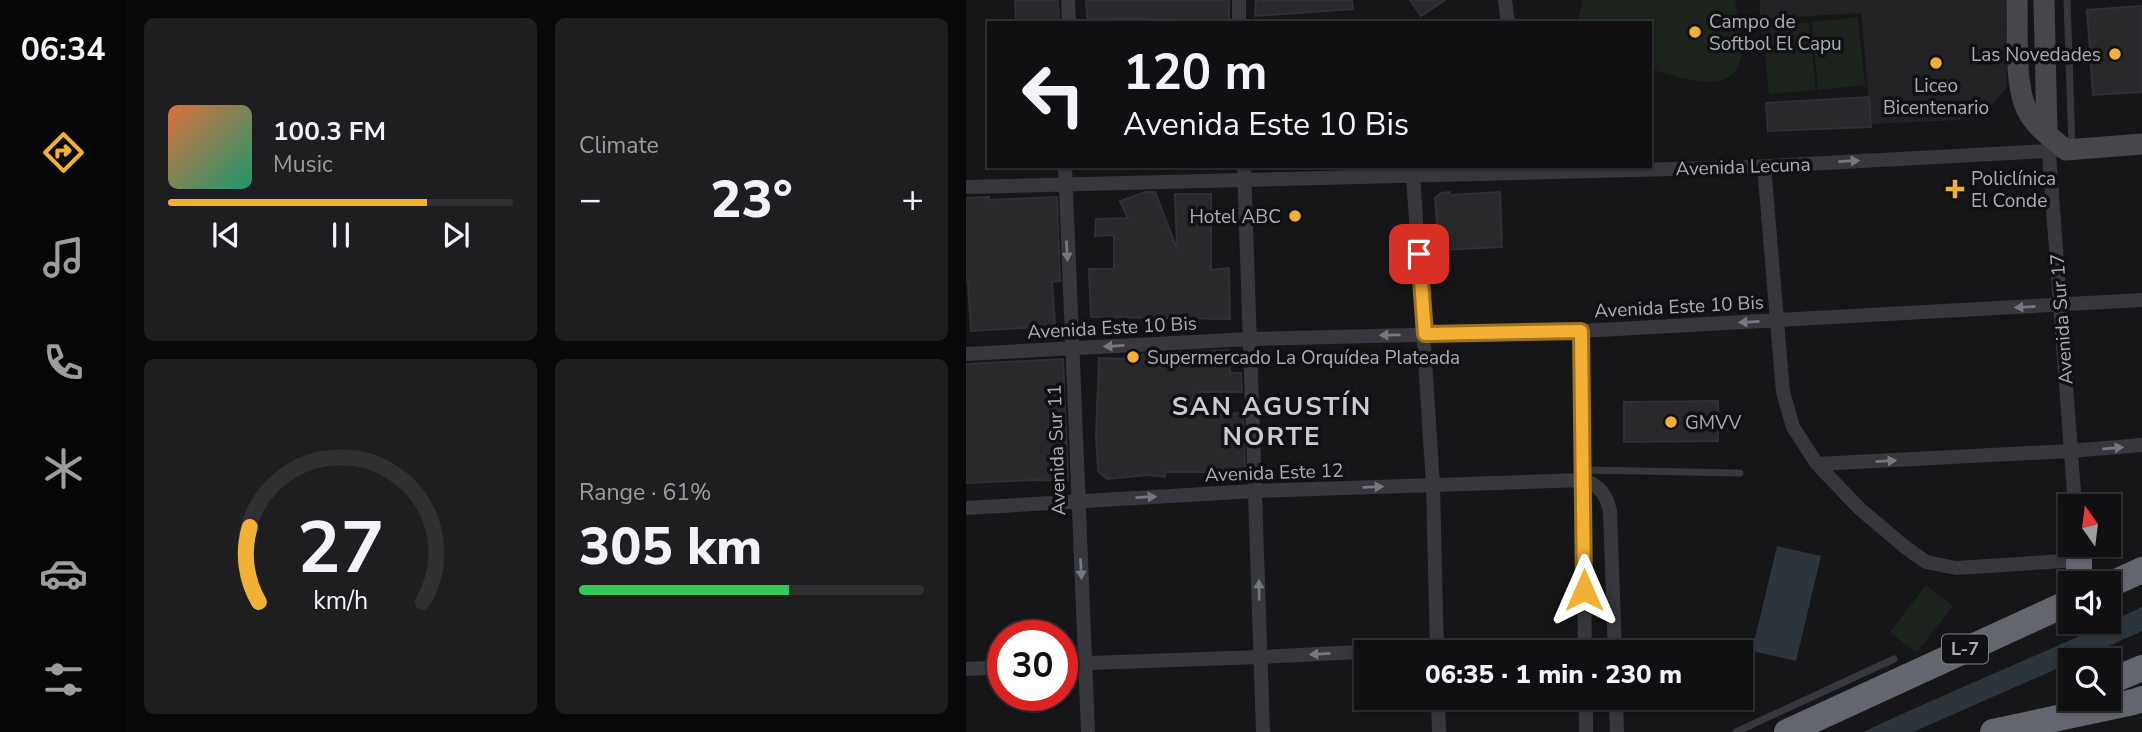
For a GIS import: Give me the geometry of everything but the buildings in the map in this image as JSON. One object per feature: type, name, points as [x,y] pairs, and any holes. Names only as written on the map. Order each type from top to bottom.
[{"type":"highway","points":[[2121,580],[2142,570]]},
{"type":"highway","points":[[1860,697],[2058,597]]},
{"type":"highway","name":"L-7","points":[[1787,732],[2058,607]]},
{"type":"highway","points":[[2121,677],[2142,668]]},
{"type":"highway","points":[[1993,732],[2142,698]]},
{"type":"highway","points":[[1986,732],[2058,703]]},
{"type":"main road","points":[[2017,0],[2020,91],[2035,122],[2059,146]]},
{"type":"main road","name":"Avenida Sur 17","points":[[2044,0],[2046,107],[2059,146]]},
{"type":"main road","points":[[2020,91],[2046,107]]},
{"type":"main road","name":"Avenida Lecuna","points":[[2059,146],[2142,144]]},
{"type":"street","points":[[1068,0],[1069,21]]},
{"type":"street","points":[[1239,0],[1239,21]]},
{"type":"street","points":[[1505,0],[1508,21]]},
{"type":"street","name":"Avenida Lecuna","points":[[1652,168],[1764,166],[2059,146]]},
{"type":"street","name":"Avenida Sur 17","points":[[2059,146],[2060,305],[2074,494]]},
{"type":"street","points":[[1764,166],[1783,392],[1793,427],[1817,464],[1860,509],[1926,562],[1956,568],[2077,563]]},
{"type":"street","name":"Avenida Sur 11","points":[[1065,168],[1088,732]]},
{"type":"street","name":"Avenida Lecuna","points":[[966,187],[1244,172],[1413,174],[1643,168]]},
{"type":"street","points":[[1244,172],[1263,732]]},
{"type":"street","points":[[1413,174],[1433,485],[1436,640]]},
{"type":"street","name":"Avenida Este 10 Bis","points":[[966,354],[1250,339],[1581,331],[2142,300]]},
{"type":"street","points":[[1581,331],[1585,640]]},
{"type":"street","points":[[1817,464],[2142,445]]},
{"type":"street","points":[[1584,475],[1597,485],[1607,498],[1611,527],[1615,640]]},
{"type":"street","name":"Avenida Este 12","points":[[966,508],[1584,475]]},
{"type":"street","points":[[1078,663],[1354,653]]},
{"type":"street","points":[[966,669],[987,668]]},
{"type":"street","points":[[1438,710],[1439,732]]},
{"type":"street","points":[[1586,710],[1586,732]]},
{"type":"street","points":[[1616,710],[1617,732]]},
{"type":"lane","points":[[2059,146],[2067,0]]},
{"type":"lane","points":[[1584,475],[1740,473]]},
{"type":"lane","points":[[1735,732],[1894,659]]},
{"type":"shaded area","name":"Campo de Softbol El Capu","points":[[1583,0],[1735,0],[1742,50],[1738,66],[1730,76],[1719,81],[1691,80],[1652,70],[1652,21],[1578,21]]},
{"type":"shaded area","name":"Liceo Bicentenario","points":[[1760,0],[2006,0],[2007,87],[1986,111],[1959,120],[1871,124],[1861,13],[1760,19]]},
{"type":"shaded area","points":[[1858,17],[1865,85],[1818,90],[1812,22]]},
{"type":"shaded area","points":[[1809,22],[1816,90],[1769,94],[1762,27]]},
{"type":"shaded area","points":[[1777,546],[1821,556],[1796,661],[1753,651]]},
{"type":"shaded area","points":[[1926,585],[1953,606],[1916,653],[1890,632]]},
{"type":"shaded area","points":[[2142,607],[2142,631],[2104,648],[2058,648],[2058,668],[1913,732],[1863,732],[2084,634],[2121,634],[2121,617]]},
{"type":"place","name":"Campo de Softbol El Capu","points":[[1695,32]]},
{"type":"place","name":"Las Novedades","points":[[2115,54]]},
{"type":"place","name":"Liceo Bicentenario","points":[[1936,63]]},
{"type":"place","name":"Policlínica El Conde","points":[[1955,189]]},
{"type":"place","name":"Hotel ABC","points":[[1295,216]]},
{"type":"place","name":"Supermercado La Orquídea Plateada","points":[[1133,357]]},
{"type":"place","name":"GMVV","points":[[1671,422]]},
{"type":"district","name":"SAN AGUSTÍN NORTE","points":[[1272,421]]},
{"type":"route","points":[[1419,254],[1425,334],[1581,331],[1584,590]]}]
